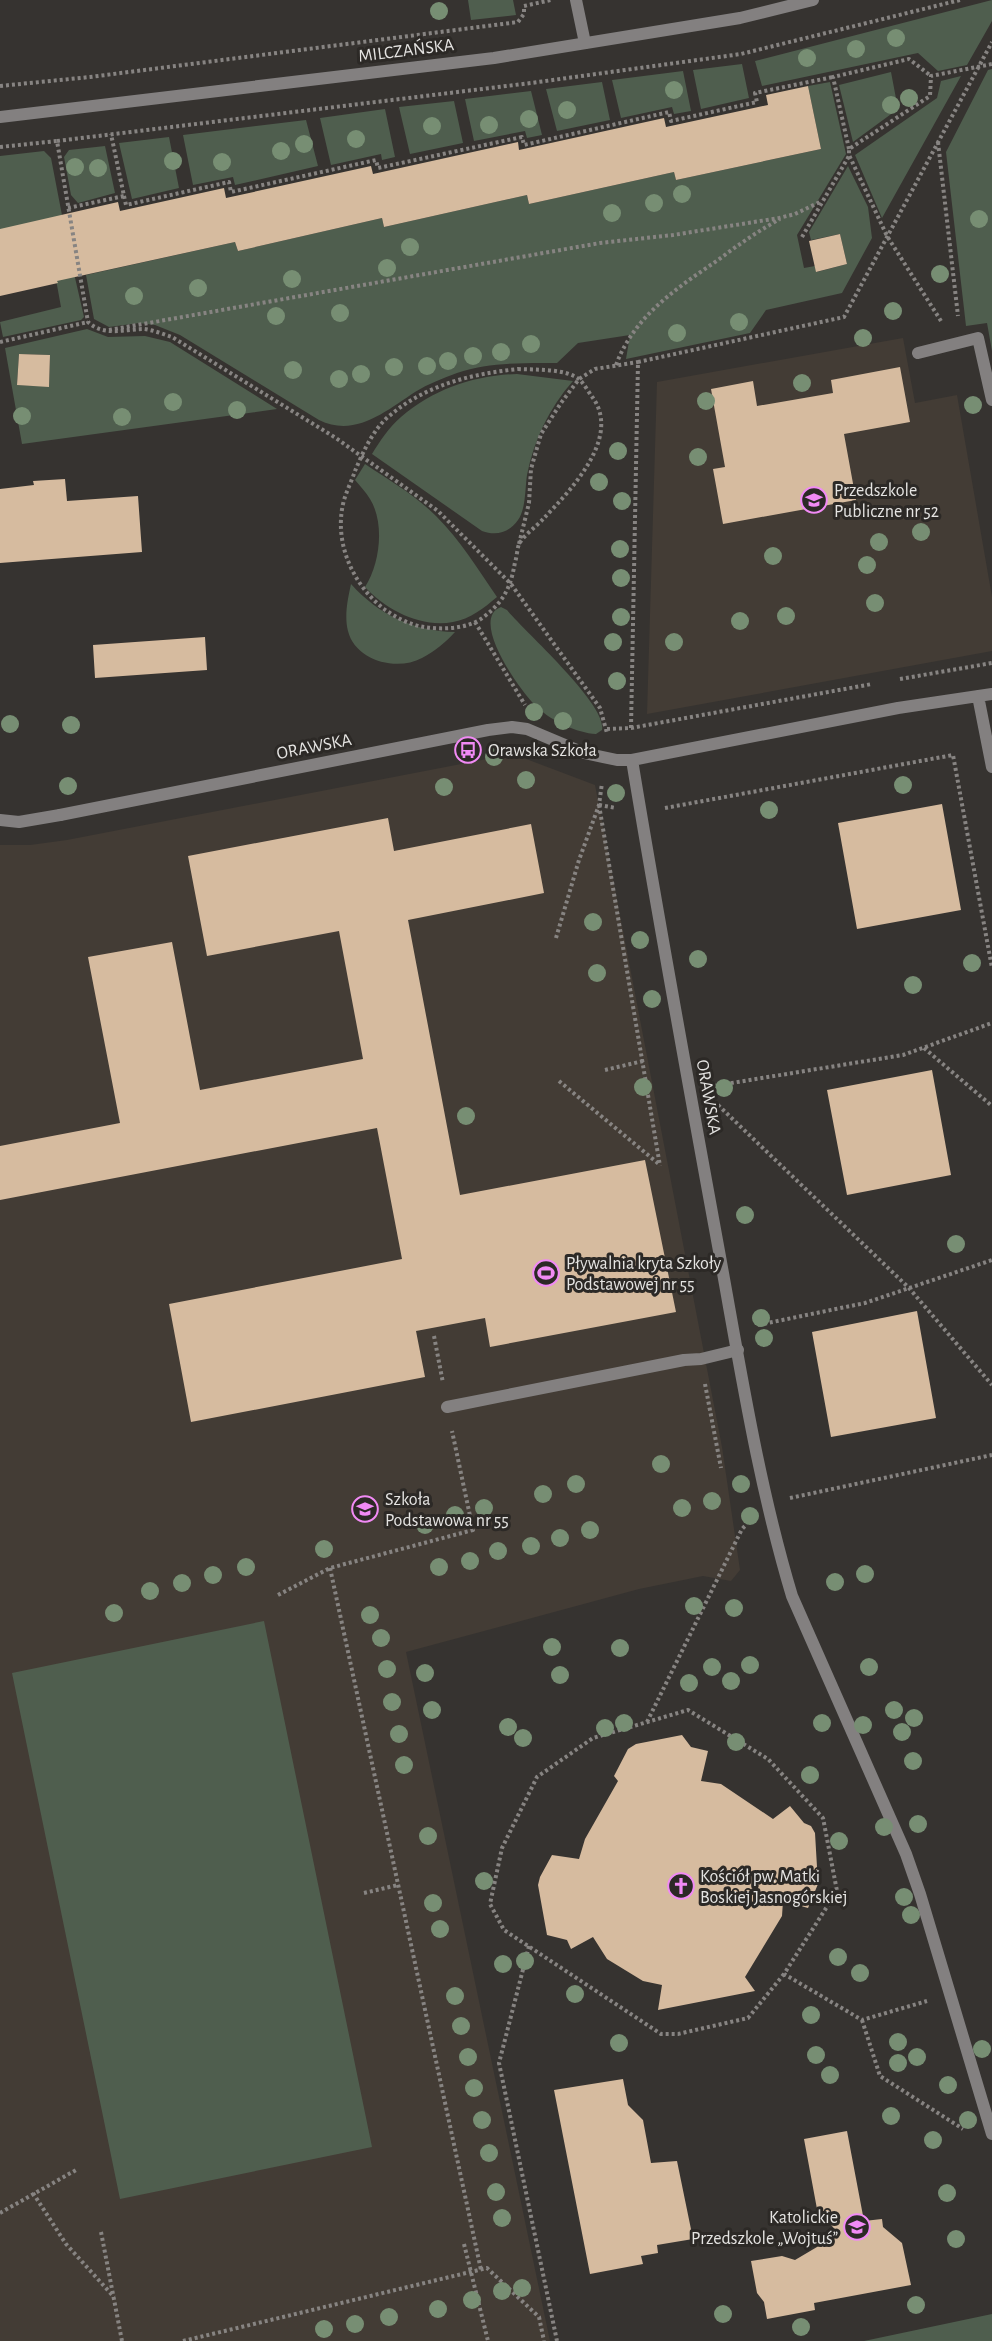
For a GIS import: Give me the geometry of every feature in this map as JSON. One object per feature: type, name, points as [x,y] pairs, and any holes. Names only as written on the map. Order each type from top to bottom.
[{"type":"street","points":[[576,0],[585,43]]},
{"type":"street","name":"MILCZAŃSKA","points":[[0,117],[494,58],[740,18],[813,0]]},
{"type":"street","points":[[918,353],[978,338],[992,400]]},
{"type":"street","name":"ORAWSKA","points":[[0,820],[18,822],[60,815],[500,729],[527,729],[584,753],[604,758],[632,760],[898,708],[992,694]]},
{"type":"street","points":[[978,696],[992,767]]},
{"type":"street","name":"ORAWSKA","points":[[632,760],[689,1090],[767,1504],[792,1596],[906,1854],[992,2134]]},
{"type":"street","points":[[447,1407],[738,1350]]},
{"type":"path","points":[[0,86],[90,77],[518,22],[524,14],[522,0]]},
{"type":"path","points":[[524,6],[551,0]]},
{"type":"path","points":[[519,544],[583,473],[601,437],[603,421],[597,405],[579,379],[556,370],[518,369],[489,372],[455,380],[420,395],[387,417],[361,456],[344,502],[341,524],[344,551],[353,574],[370,598],[389,613],[416,626],[437,629],[467,626],[483,617],[498,604],[511,584],[519,544],[529,503],[531,469],[542,434],[579,379],[595,369],[638,362],[844,317],[992,42]]},
{"type":"path","points":[[111,134],[126,204],[228,182],[231,192],[376,160],[378,168],[522,137],[524,145],[669,112],[671,121],[757,102],[755,93],[909,59],[931,76],[992,64]]},
{"type":"path","points":[[849,149],[930,96],[931,76]]},
{"type":"path","points":[[833,77],[849,155],[887,236],[958,343]]},
{"type":"path","points":[[0,147],[57,141],[88,322],[92,326],[106,330],[146,329],[172,337],[361,456],[438,511],[511,584],[600,708],[607,729],[599,805],[579,860],[556,938]]},
{"type":"path","points":[[938,141],[958,343]]},
{"type":"path","points":[[802,237],[849,155]]},
{"type":"path","points":[[68,208],[124,196]]},
{"type":"path","points":[[106,330],[600,243],[673,235],[785,216],[795,214],[822,201]]},
{"type":"path","points":[[616,365],[623,346],[634,329],[670,294],[764,227],[785,216]]},
{"type":"path","points":[[0,342],[88,322]]},
{"type":"path","points":[[631,728],[638,362]]},
{"type":"path","points":[[475,622],[524,700],[526,708],[516,709]]},
{"type":"path","points":[[899,680],[992,663]]},
{"type":"path","points":[[607,729],[631,728],[875,684]]},
{"type":"path","points":[[599,805],[641,812],[953,756],[992,968]]},
{"type":"path","points":[[559,1081],[660,1166],[599,805]]},
{"type":"path","points":[[689,1090],[903,1054],[992,1023]]},
{"type":"path","points":[[923,1047],[992,1106]]},
{"type":"path","points":[[605,1070],[643,1061]]},
{"type":"path","points":[[715,1102],[909,1288],[992,1385]]},
{"type":"path","points":[[734,1331],[865,1303],[992,1260]]},
{"type":"path","points":[[700,1359],[721,1468]]},
{"type":"path","points":[[647,1722],[742,1529],[767,1504],[992,1455]]},
{"type":"path","points":[[278,1595],[330,1568],[473,1530]]},
{"type":"path","points":[[330,1568],[481,2270]]},
{"type":"path","points":[[688,1710],[768,1759],[823,1818],[837,1891],[784,1974],[748,2018],[678,2034],[662,2034],[504,1929],[490,1904],[502,1848],[537,1777],[593,1738],[647,1722],[688,1710]]},
{"type":"path","points":[[364,1893],[398,1885]]},
{"type":"path","points":[[529,1946],[499,2063],[557,2341]]},
{"type":"path","points":[[784,1974],[862,2020],[880,2076],[964,2130]]},
{"type":"path","points":[[862,2020],[951,1995]]},
{"type":"path","points":[[0,2213],[76,2170]]},
{"type":"path","points":[[33,2193],[66,2244],[114,2297]]},
{"type":"path","points":[[101,2232],[122,2341]]},
{"type":"path","points":[[464,2244],[473,2272],[488,2341]]},
{"type":"path","points":[[183,2341],[487,2268],[539,2317],[544,2341]]},
{"type":"shaded area","name":"Przedszkole Publiczne nr 52","points":[[903,338],[915,403],[957,395],[992,597],[992,651],[647,714],[657,382]]},
{"type":"shaded area","name":"Szkoła Podstawowa nr 55","points":[[513,754],[595,785],[722,1447],[740,1570],[731,1581],[703,1576],[639,1589],[406,1652],[550,2341],[0,2341],[0,845],[30,845],[67,840]]},
{"type":"green space","points":[[468,0],[513,0],[516,15],[471,20]]},
{"type":"green space","points":[[992,0],[992,21],[967,65],[938,71],[918,53],[762,86],[755,61]]},
{"type":"green space","points":[[742,64],[749,98],[701,109],[693,70]]},
{"type":"green space","points":[[992,69],[992,351],[987,323],[966,326],[946,152],[988,70]]},
{"type":"green space","points":[[683,71],[691,111],[674,114],[672,107],[621,118],[612,80]]},
{"type":"green space","points":[[891,72],[898,109],[853,142],[839,85]]},
{"type":"green space","points":[[961,76],[882,218],[855,155],[937,98],[941,81]]},
{"type":"green space","points":[[602,82],[610,120],[557,131],[546,89]]},
{"type":"green space","points":[[830,82],[846,154],[797,235],[804,268],[815,266],[817,272],[847,264],[840,234],[811,240],[809,232],[848,166],[868,207],[872,238],[842,293],[766,310],[750,333],[626,359],[630,335],[578,343],[557,363],[494,365],[457,373],[420,389],[370,420],[345,426],[332,425],[319,420],[180,335],[155,325],[139,323],[109,327],[94,319],[86,275],[235,242],[238,251],[382,218],[384,227],[527,195],[529,204],[674,172],[676,180],[821,149],[808,86]]},
{"type":"green space","points":[[531,91],[542,135],[527,138],[525,131],[474,141],[465,99]]},
{"type":"green space","points":[[454,101],[463,143],[410,154],[399,107]]},
{"type":"green space","points":[[385,109],[395,157],[382,160],[381,154],[331,165],[320,118]]},
{"type":"green space","points":[[306,120],[318,166],[235,185],[233,177],[193,185],[183,135]]},
{"type":"green space","points":[[169,137],[179,188],[132,199],[119,143]]},
{"type":"green space","points":[[105,146],[115,193],[78,203],[71,195],[64,157],[69,150]]},
{"type":"green space","points":[[44,151],[51,158],[66,236],[0,229],[0,156]]},
{"type":"green space","points":[[68,247],[84,317],[81,320],[3,337],[0,322],[61,307],[51,252]]},
{"type":"green space","points":[[87,329],[108,337],[145,336],[170,342],[277,409],[22,444],[5,348]],"holes":[[[19,354],[50,355],[49,386],[17,385]]]},
{"type":"green space","points":[[517,374],[573,381],[557,402],[538,437],[527,475],[521,515],[506,531],[492,533],[482,531],[372,454],[397,421],[413,407],[441,391],[486,377]]},
{"type":"green space","points":[[365,464],[411,495],[445,525],[497,597],[471,616],[441,623],[417,620],[394,610],[365,587],[377,555],[379,531],[375,509],[355,480]]},
{"type":"green space","points":[[351,584],[385,613],[411,625],[455,632],[435,650],[412,662],[400,664],[378,661],[359,649],[352,641],[348,631],[346,613]]},
{"type":"green space","points":[[501,607],[507,610],[579,687],[592,704],[600,719],[602,730],[596,734],[565,726],[544,713],[530,700],[501,657],[494,641],[491,626],[492,614]]},
{"type":"green space","points":[[264,1621],[372,2147],[120,2199],[12,1673]]},
{"type":"green space","points":[[992,2314],[992,2341],[864,2341]]},
{"type":"building","points":[[808,86],[821,149],[676,180],[674,172],[529,204],[527,195],[384,227],[382,218],[238,251],[235,242],[57,281],[58,283],[0,296],[0,229],[118,202],[120,211],[224,188],[226,198],[371,166],[373,174],[518,142],[519,150],[664,118],[666,127],[768,105],[766,95]]},
{"type":"building","points":[[840,234],[847,264],[816,272],[809,241]]},
{"type":"building","points":[[19,354],[50,355],[49,387],[17,385]]},
{"type":"building","points":[[900,367],[910,422],[844,434],[856,500],[723,524],[713,469],[725,467],[711,389],[753,381],[757,406],[833,393],[831,380]]},
{"type":"building","points":[[65,479],[67,501],[138,496],[142,552],[0,563],[0,489],[34,485],[33,481]]},
{"type":"building","points":[[205,637],[207,670],[95,678],[93,645]]},
{"type":"building","points":[[942,804],[961,910],[857,929],[838,823]]},
{"type":"building","points":[[388,818],[394,851],[531,824],[544,893],[408,920],[460,1195],[645,1160],[676,1312],[490,1347],[485,1318],[416,1331],[425,1377],[191,1422],[169,1304],[402,1259],[377,1128],[0,1200],[0,1146],[120,1123],[88,957],[172,942],[200,1090],[363,1059],[339,931],[207,956],[188,856]]},
{"type":"building","points":[[932,1070],[951,1175],[847,1195],[827,1090]]},
{"type":"building","points":[[917,1311],[936,1418],[831,1437],[812,1332]]},
{"type":"building","name":"Kościół pw. Matki Boskiej Jasnogórskiej","points":[[682,1735],[691,1747],[708,1751],[701,1781],[721,1784],[773,1819],[790,1806],[804,1823],[811,1826],[815,1833],[818,1884],[808,1908],[783,1901],[782,1916],[745,1977],[755,1991],[658,2010],[662,1985],[643,1981],[607,1959],[593,1937],[571,1949],[567,1940],[547,1935],[538,1885],[552,1855],[579,1859],[585,1839],[618,1781],[614,1776],[628,1749],[636,1744]]},
{"type":"building","points":[[623,2079],[628,2105],[643,2120],[651,2163],[677,2161],[693,2239],[657,2245],[658,2253],[641,2256],[643,2264],[590,2274],[554,2090]]},
{"type":"building","name":"Katolickie Przedszkole „Wojtuś”","points":[[847,2131],[864,2221],[882,2219],[883,2227],[902,2243],[911,2285],[814,2303],[815,2310],[767,2319],[764,2302],[757,2293],[751,2261],[782,2256],[795,2260],[839,2234],[817,2209],[804,2139]]},
{"type":"place","name":"Przedszkole Publiczne nr 52","points":[[814,500]]},
{"type":"place","name":"Orawska Szkoła","points":[[468,750]]},
{"type":"place","name":"Pływalnia kryta Szkoły Podstawowej nr 55","points":[[546,1273]]},
{"type":"place","name":"Szkoła Podstawowa nr 55","points":[[365,1509]]},
{"type":"place","name":"Kościół pw. Matki Boskiej Jasnogórskiej","points":[[681,1886]]},
{"type":"place","name":"Katolickie Przedszkole „Wojtuś”","points":[[857,2227]]}]
